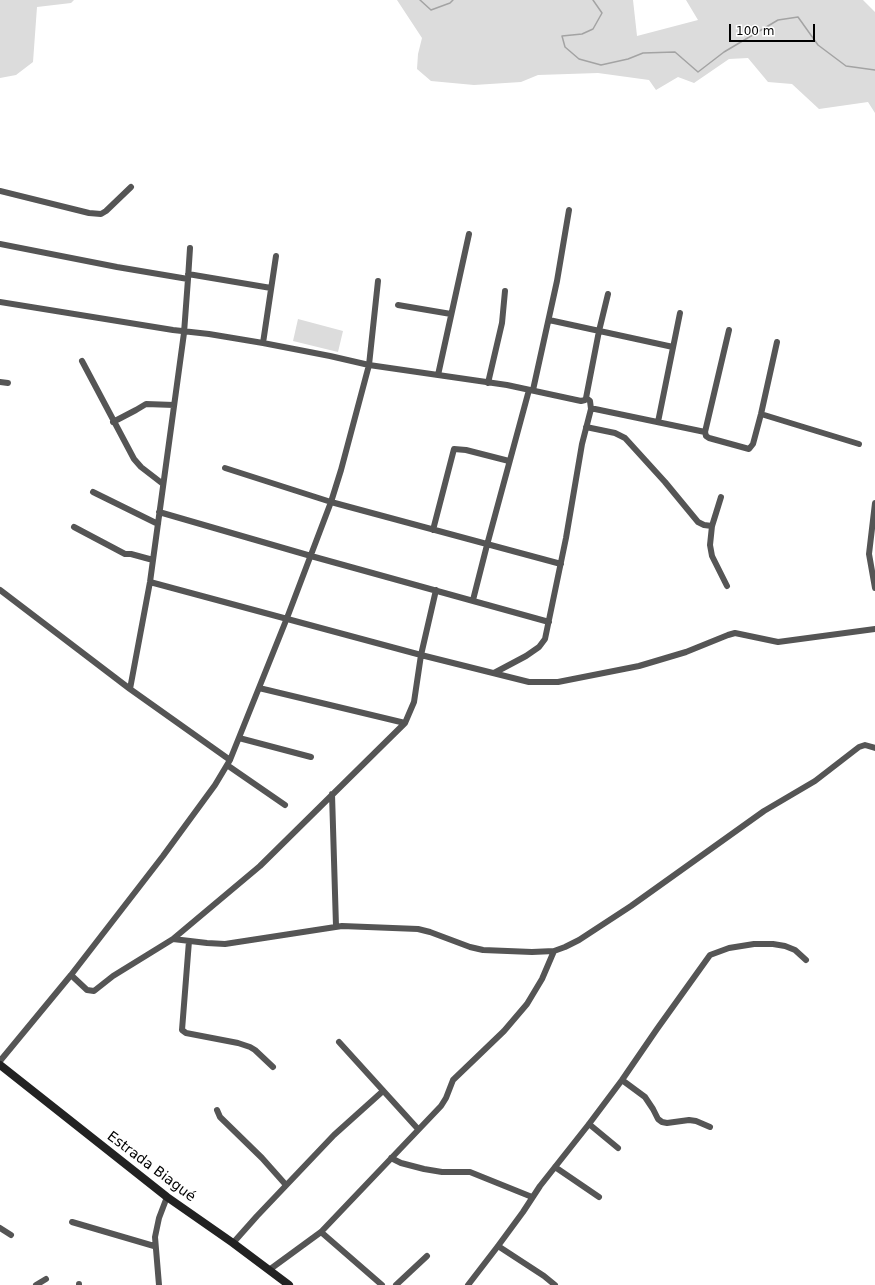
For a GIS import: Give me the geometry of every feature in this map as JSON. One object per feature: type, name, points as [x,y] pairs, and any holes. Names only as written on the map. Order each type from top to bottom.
[{"type":"main road","name":"Estrada Biagué","points":[[0,1065],[167,1197],[233,1243],[289,1285]]},
{"type":"street","points":[[0,191],[89,213],[101,214],[106,211],[131,186]]},
{"type":"street","points":[[473,600],[509,460],[531,390],[549,320],[569,210]]},
{"type":"street","points":[[438,375],[469,234]]},
{"type":"street","points":[[0,244],[117,267],[270,288]]},
{"type":"street","points":[[130,689],[150,582],[158,524],[162,484],[184,331],[190,248]]},
{"type":"street","points":[[263,343],[270,288],[276,256]]},
{"type":"street","points":[[0,1061],[71,975],[163,856],[204,802],[228,763],[332,502],[350,442],[369,365],[378,281]]},
{"type":"street","points":[[488,383],[502,323],[505,291]]},
{"type":"street","points":[[586,398],[608,294]]},
{"type":"street","points":[[0,302],[263,343],[369,365],[531,390],[575,400],[585,400],[586,398]]},
{"type":"street","points":[[398,305],[451,314]]},
{"type":"street","points":[[658,422],[680,313]]},
{"type":"street","points":[[549,320],[673,347]]},
{"type":"street","points":[[730,330],[705,432],[706,436],[709,438],[749,448],[753,444],[777,342]]},
{"type":"street","points":[[82,361],[113,422],[138,464],[162,484]]},
{"type":"street","points":[[0,382],[8,383]]},
{"type":"street","points":[[494,673],[526,656],[539,647],[545,639],[561,564],[586,426],[591,409],[590,401],[586,398]]},
{"type":"street","points":[[113,422],[146,404],[174,405]]},
{"type":"street","points":[[591,409],[705,432]]},
{"type":"street","points":[[761,414],[859,444]]},
{"type":"street","points":[[586,426],[615,433],[625,438],[665,482],[698,522],[704,525],[712,526]]},
{"type":"street","points":[[433,530],[454,449],[466,450],[509,460]]},
{"type":"street","points":[[225,468],[332,502],[561,564]]},
{"type":"street","points":[[93,492],[158,524]]},
{"type":"street","points":[[721,497],[712,526],[710,544],[712,556],[727,586]]},
{"type":"street","points":[[875,503],[874,522],[869,554],[875,588]]},
{"type":"street","points":[[159,512],[549,622]]},
{"type":"street","points":[[74,527],[125,554],[153,560]]},
{"type":"street","points":[[150,582],[529,682],[558,682],[648,664],[686,652],[728,635],[735,634],[778,642],[875,629]]},
{"type":"street","points":[[0,590],[285,805]]},
{"type":"street","points":[[71,975],[87,990],[94,991],[113,976],[173,939],[260,866],[405,723],[414,702],[421,654],[436,590]]},
{"type":"street","points":[[259,688],[405,723]]},
{"type":"street","points":[[239,738],[311,757]]},
{"type":"street","points":[[173,939],[216,944],[236,943],[336,926],[418,929],[483,950],[532,952],[554,951],[579,940],[631,906],[764,811],[815,781],[859,746],[865,745],[875,748]]},
{"type":"street","points":[[332,794],[336,926]]},
{"type":"street","points":[[189,941],[182,1014],[182,1030],[186,1033],[238,1043],[250,1047],[273,1067]]},
{"type":"street","points":[[468,1285],[523,1212],[532,1197],[622,1080],[710,955],[729,948],[754,944],[773,944],[785,946],[795,950],[806,960]]},
{"type":"street","points":[[269,1270],[321,1232],[441,1106],[446,1098],[450,1086],[457,1076],[482,1054],[527,1004],[542,979],[554,951]]},
{"type":"street","points":[[339,1042],[418,1129]]},
{"type":"street","points":[[622,1080],[644,1097],[653,1108],[658,1119],[662,1122],[667,1123],[689,1120],[696,1121],[710,1127]]},
{"type":"street","points":[[233,1243],[334,1135],[383,1091]]},
{"type":"street","points":[[217,1110],[220,1117],[262,1158],[286,1185]]},
{"type":"street","points":[[589,1124],[618,1148]]},
{"type":"street","points":[[391,1158],[401,1163],[424,1169],[442,1172],[470,1172],[532,1197]]},
{"type":"street","points":[[555,1167],[599,1197]]},
{"type":"street","points":[[158,1285],[154,1237],[167,1197]]},
{"type":"street","points":[[72,1222],[154,1246]]},
{"type":"street","points":[[0,1228],[11,1235]]},
{"type":"street","points":[[321,1232],[382,1285]]},
{"type":"street","points":[[498,1246],[544,1276],[555,1285]]},
{"type":"street","points":[[396,1285],[427,1256]]},
{"type":"street","points":[[36,1285],[46,1279]]},
{"type":"shaded area","points":[[0,0],[74,0],[71,3],[37,7],[33,62],[16,75],[0,78]]},
{"type":"shaded area","points":[[397,0],[633,0],[637,36],[698,20],[686,0],[863,0],[875,12],[875,113],[868,102],[819,109],[792,84],[768,82],[748,58],[729,59],[694,83],[678,77],[656,90],[649,80],[598,73],[538,75],[521,82],[474,85],[431,81],[417,69],[418,54],[422,38]]},
{"type":"shaded area","points":[[298,319],[343,331],[338,352],[293,341]]},
{"type":"waterway","points":[[420,0],[431,10],[450,3],[453,0]]},
{"type":"waterway","points":[[593,0],[602,13],[593,29],[582,34],[562,36],[565,47],[579,59],[601,65],[628,59],[643,53],[675,52],[698,72],[724,52],[778,20],[798,17],[818,45],[846,66],[875,70]]}]
